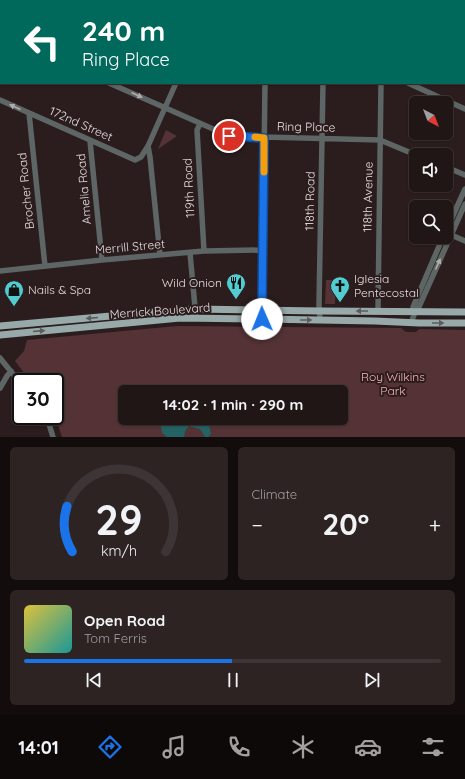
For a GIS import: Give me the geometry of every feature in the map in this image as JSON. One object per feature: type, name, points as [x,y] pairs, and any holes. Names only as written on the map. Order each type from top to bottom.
[{"type":"main road","name":"Merrick Boulevard","points":[[0,326],[195,309],[465,312]]},
{"type":"main road","name":"Merrick Boulevard","points":[[0,335],[180,318],[465,323]]},
{"type":"street","name":"Ring Place","points":[[111,84],[229,136],[380,140]]},
{"type":"street","points":[[160,255],[148,146],[176,84]]},
{"type":"street","points":[[262,319],[265,84]]},
{"type":"street","name":"118th Road","points":[[320,320],[323,84]]},
{"type":"street","name":"118th Avenue","points":[[378,311],[381,84]]},
{"type":"street","points":[[410,84],[465,109]]},
{"type":"street","name":"172nd Street","points":[[0,100],[135,160],[141,157],[148,146]]},
{"type":"street","name":"Brocher Road","points":[[29,113],[45,266]]},
{"type":"street","name":"119th Road","points":[[200,124],[197,130],[204,251]]},
{"type":"street","points":[[380,140],[409,152]]},
{"type":"street","name":"Amelia Road","points":[[90,141],[102,260]]},
{"type":"street","points":[[453,170],[465,175]]},
{"type":"street","points":[[453,220],[465,189]]},
{"type":"street","points":[[453,224],[465,204]]},
{"type":"street","points":[[453,235],[465,241]]},
{"type":"street","points":[[415,312],[413,307],[441,244]]},
{"type":"street","points":[[411,323],[415,312],[419,307],[444,244]]},
{"type":"street","name":"Merrill Street","points":[[0,271],[204,251],[262,250]]},
{"type":"street","points":[[190,253],[196,318]]},
{"type":"street","points":[[0,358],[11,372],[0,388]]},
{"type":"street","points":[[49,425],[53,437]]},
{"type":"green space","points":[[166,130],[177,136],[158,149]]},
{"type":"green space","points":[[326,280],[340,280],[340,284],[336,284],[335,304],[325,304]]},
{"type":"green space","name":"Roy Wilkins Park","points":[[177,326],[401,328],[406,332],[416,332],[419,329],[465,330],[465,437],[62,437],[58,425],[64,425],[64,373],[24,373],[15,361],[24,351],[27,340]]},
{"type":"water","points":[[209,425],[211,434],[208,437],[205,437],[200,429],[189,426],[185,431],[184,437],[167,437],[162,433],[161,426]]},
{"type":"slow traffic","points":[[255,137],[264,138],[264,172]]},
{"type":"place","name":"Wild Onion","points":[[236,300]]},
{"type":"place","name":"Iglesia Pentecostal","points":[[340,303]]},
{"type":"place","name":"Nails & Spa","points":[[14,307]]},
{"type":"route","points":[[229,136],[264,138],[262,319]]}]
